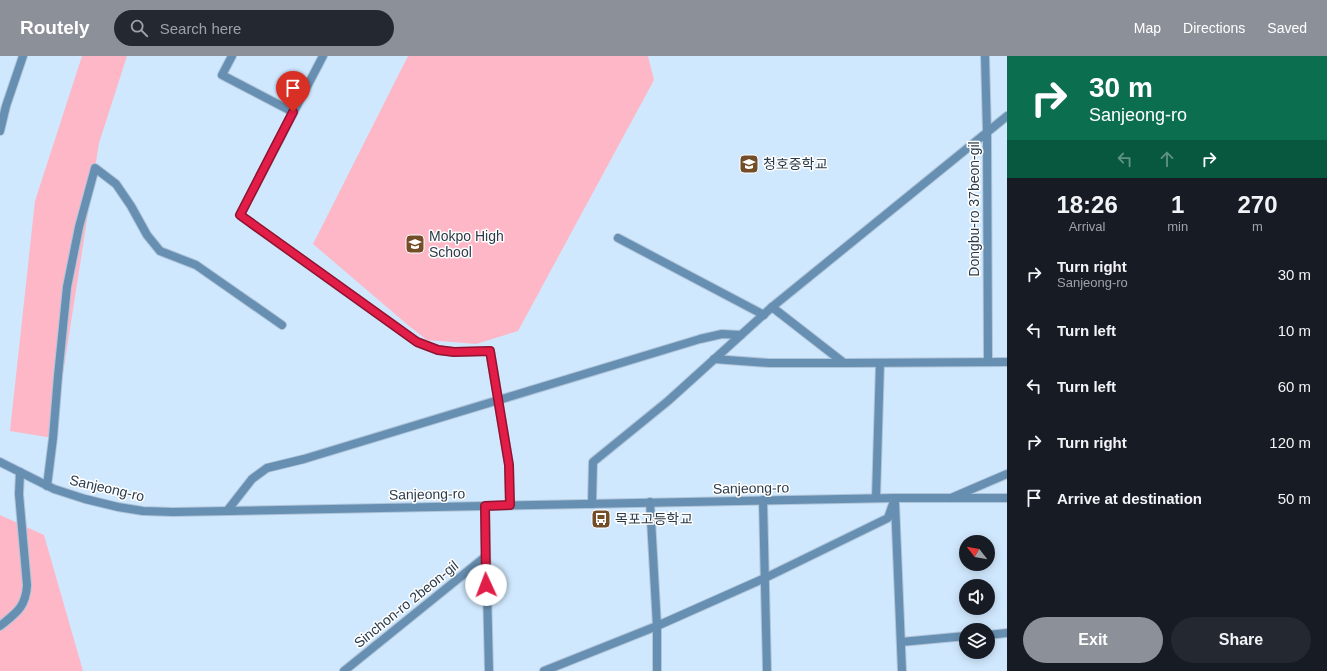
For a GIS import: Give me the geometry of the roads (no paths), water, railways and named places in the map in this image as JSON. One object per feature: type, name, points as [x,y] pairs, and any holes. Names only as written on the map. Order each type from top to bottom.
[{"type":"street","points":[[0,131],[6,106],[23,56]]},
{"type":"street","points":[[232,56],[222,75],[293,112]]},
{"type":"street","points":[[323,56],[240,215],[417,342],[438,350],[454,352],[490,351],[509,465],[510,505]]},
{"type":"street","name":"Dongbu-ro 37beon-gil","points":[[985,56],[987,132],[988,362]]},
{"type":"street","points":[[592,504],[593,462],[668,402],[772,308],[1007,116]]},
{"type":"street","points":[[47,486],[67,287],[79,227],[95,168],[116,184],[131,206],[147,235],[160,251],[196,265],[282,325]]},
{"type":"street","points":[[618,238],[764,315]]},
{"type":"street","points":[[772,308],[844,363]]},
{"type":"street","points":[[227,511],[252,479],[268,468],[304,459],[700,339],[722,334],[741,335]]},
{"type":"street","points":[[714,359],[769,363],[1007,362]]},
{"type":"street","points":[[876,498],[880,363]]},
{"type":"street","name":"Sanjeong-ro","points":[[0,462],[47,486],[85,499],[143,511],[173,512],[876,498],[1007,498]]},
{"type":"street","points":[[0,626],[18,611],[26,596],[27,585],[19,494],[20,472]]},
{"type":"street","points":[[951,498],[1007,474]]},
{"type":"street","points":[[544,671],[657,626],[765,578],[888,518],[895,498]]},
{"type":"street","points":[[895,498],[902,671]]},
{"type":"street","points":[[763,500],[767,671]]},
{"type":"street","points":[[650,502],[657,626],[657,671]]},
{"type":"street","points":[[485,506],[485,557],[489,671]]},
{"type":"street","name":"Sinchon-ro 2beon-gil","points":[[344,671],[485,557]]},
{"type":"street","points":[[995,634],[1007,633]]},
{"type":"street","points":[[901,642],[959,637]]},
{"type":"place","name":"청호중학교","points":[[749,164]]},
{"type":"place","name":"Mokpo High School","points":[[415,244]]},
{"type":"place","name":"목포고등학교","points":[[601,519]]}]
